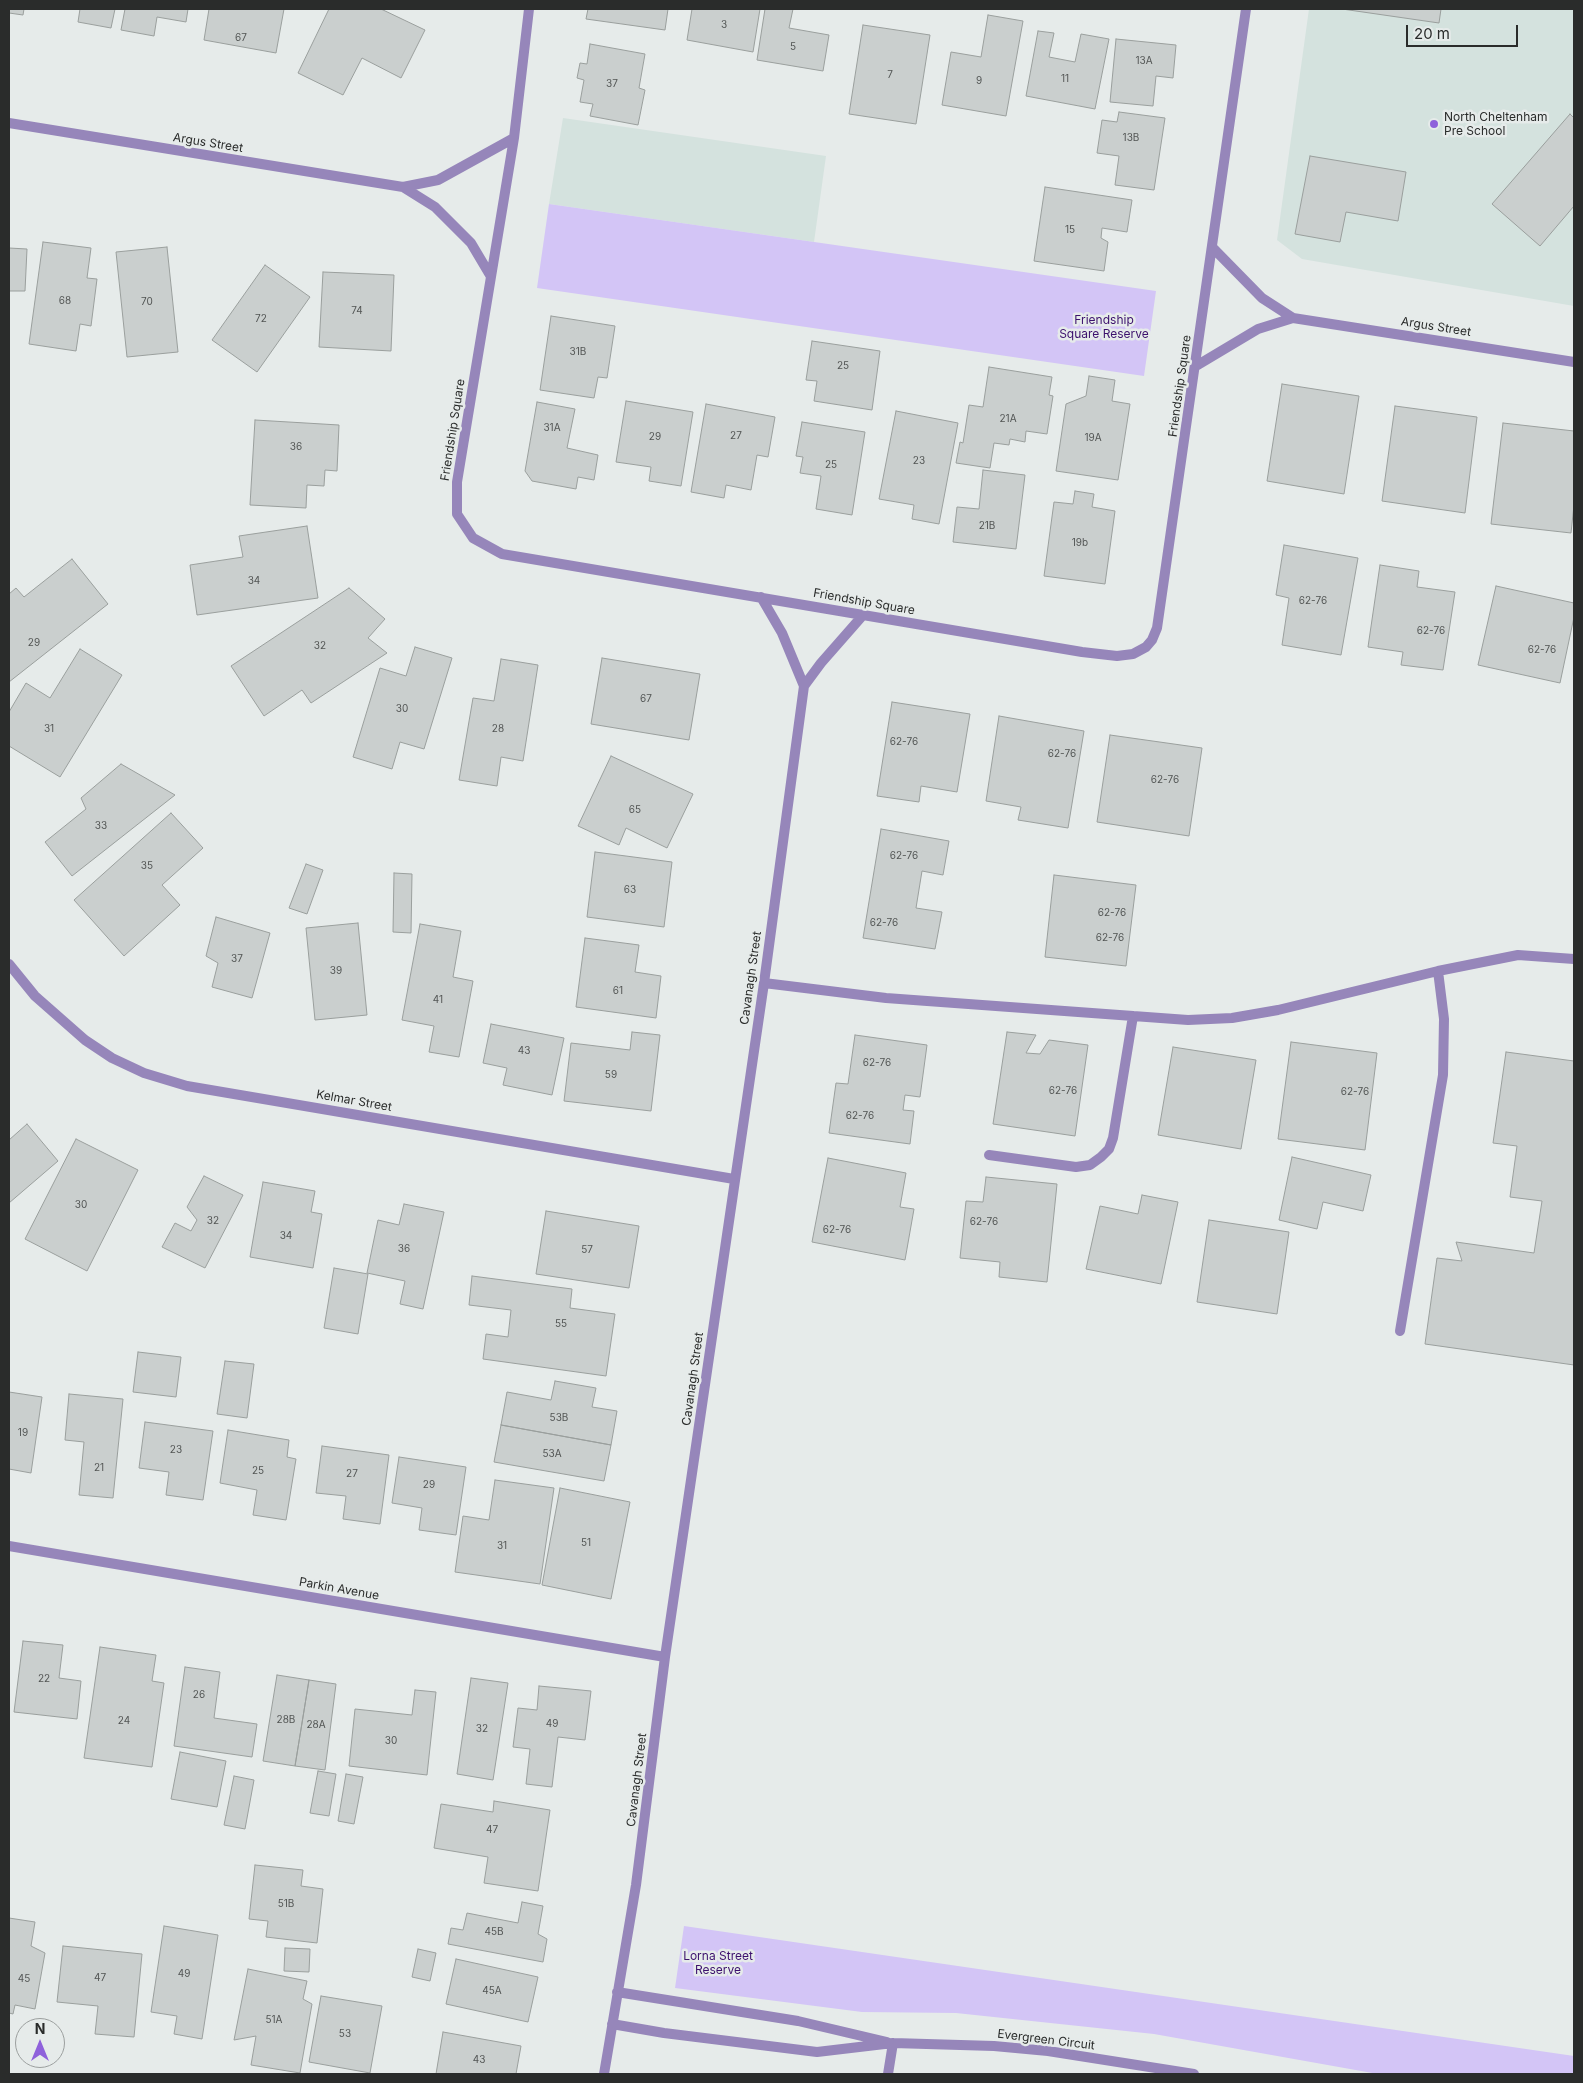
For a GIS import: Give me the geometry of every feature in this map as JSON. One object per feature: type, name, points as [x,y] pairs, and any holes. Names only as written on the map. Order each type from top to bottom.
[{"type":"street","name":"Friendship Square","points":[[529,9],[514,138],[457,482],[457,514],[472,538],[502,554],[1082,652],[1117,656],[1132,654],[1146,646],[1152,640],[1157,628],[1246,9]]},
{"type":"street","name":"Argus Street","points":[[9,123],[403,187],[438,180],[514,138]]},
{"type":"street","name":"Argus Street","points":[[403,187],[434,207],[470,243],[490,275]]},
{"type":"street","name":"Argus Street","points":[[1212,247],[1262,298],[1293,318],[1574,362]]},
{"type":"street","name":"Argus Street","points":[[1196,366],[1258,329],[1293,318]]},
{"type":"street","points":[[761,597],[782,633],[804,686]]},
{"type":"street","name":"Cavanagh Street","points":[[604,2074],[616,1992],[636,1885],[665,1657],[764,983],[804,686],[821,663],[864,614]]},
{"type":"street","points":[[764,983],[886,998],[1188,1020],[1232,1018],[1278,1010],[1438,971],[1518,955],[1574,959]]},
{"type":"street","name":"Kelmar Street","points":[[9,964],[35,996],[85,1040],[112,1058],[144,1073],[187,1086],[734,1179]]},
{"type":"street","points":[[1400,1331],[1443,1075],[1444,1018],[1438,971]]},
{"type":"street","points":[[988,1155],[1076,1168],[1090,1165],[1101,1158],[1109,1149],[1113,1138],[1132,1016]]},
{"type":"street","name":"Parkin Avenue","points":[[9,1546],[665,1657]]},
{"type":"street","name":"Evergreen Circuit","points":[[616,1992],[798,2021],[893,2044]]},
{"type":"street","name":"Evergreen Circuit","points":[[612,2024],[713,2040],[817,2052],[893,2044],[1003,2047],[1048,2051],[1156,2071],[1194,2074]]},
{"type":"street","points":[[888,2074],[893,2044]]},
{"type":"shaded area","name":"North Cheltenham Pre School","points":[[1309,9],[1574,9],[1574,306],[1302,259],[1277,240]]},
{"type":"shaded area","points":[[563,118],[826,156],[814,242],[549,204]]},
{"type":"green space","name":"Friendship Square Reserve","points":[[549,204],[1156,291],[1144,376],[537,288]]},
{"type":"green space","name":"Lorna Street Reserve","points":[[684,1926],[1574,2056],[1574,2074],[1378,2074],[1154,2034],[956,2013],[862,2012],[675,1988]]},
{"type":"building","points":[[9,9],[24,9],[23,15],[9,13]]},
{"type":"building","points":[[80,9],[115,9],[111,28],[78,22]]},
{"type":"building","points":[[125,9],[188,9],[186,22],[157,17],[154,36],[121,30]]},
{"type":"building","points":[[209,9],[284,9],[276,53],[204,40]]},
{"type":"building","points":[[329,9],[381,9],[425,30],[401,78],[362,58],[343,95],[298,73]]},
{"type":"building","points":[[588,9],[668,9],[665,30],[586,19]]},
{"type":"building","points":[[692,9],[760,9],[753,52],[687,40]]},
{"type":"building","points":[[765,9],[793,9],[789,28],[829,35],[823,71],[757,60]]},
{"type":"building","points":[[1342,9],[1441,9],[1439,23]]},
{"type":"building","points":[[988,15],[1023,21],[1006,116],[942,105],[951,52],[981,57]]},
{"type":"building","points":[[863,25],[930,35],[916,124],[849,114]]},
{"type":"building","points":[[1038,31],[1054,33],[1049,57],[1075,62],[1081,34],[1109,39],[1095,109],[1026,96]]},
{"type":"building","points":[[1116,39],[1176,45],[1173,78],[1156,76],[1153,106],[1110,102]]},
{"type":"building","points":[[590,44],[645,54],[639,88],[645,90],[638,125],[590,116],[593,104],[580,102],[584,80],[577,78],[580,63],[587,64]]},
{"type":"building","points":[[1119,112],[1165,118],[1154,190],[1115,185],[1119,156],[1097,153],[1102,120],[1117,122]]},
{"type":"building","points":[[1570,114],[1574,118],[1574,206],[1540,246],[1492,204]]},
{"type":"building","points":[[1310,156],[1406,172],[1398,221],[1346,212],[1340,242],[1295,234]]},
{"type":"building","points":[[1045,187],[1132,200],[1127,232],[1102,228],[1101,238],[1108,242],[1104,271],[1034,261]]},
{"type":"building","points":[[43,242],[91,248],[87,278],[97,279],[91,326],[80,324],[76,351],[29,344]]},
{"type":"building","points":[[167,247],[178,352],[127,357],[116,252]]},
{"type":"building","points":[[9,248],[27,249],[25,291],[9,291]]},
{"type":"building","points":[[265,265],[310,297],[257,372],[212,340]]},
{"type":"building","points":[[323,272],[394,275],[391,351],[319,347]]},
{"type":"building","points":[[551,316],[615,326],[607,378],[598,377],[594,398],[540,390]]},
{"type":"building","points":[[812,341],[880,351],[872,410],[814,401],[817,381],[806,380]]},
{"type":"building","points":[[989,367],[1052,377],[1049,395],[1053,396],[1047,434],[1026,431],[1025,442],[1010,439],[1009,445],[994,443],[990,468],[956,463],[960,442],[963,443],[969,405],[983,407]]},
{"type":"building","points":[[1089,376],[1115,380],[1112,401],[1130,404],[1118,480],[1056,471],[1066,404],[1086,396]]},
{"type":"building","points":[[1282,384],[1359,396],[1344,494],[1267,481]]},
{"type":"building","points":[[626,401],[693,412],[681,486],[649,481],[651,467],[616,462]]},
{"type":"building","points":[[537,402],[575,409],[567,448],[598,455],[594,480],[578,477],[576,489],[532,481],[525,471]]},
{"type":"building","points":[[706,404],[775,417],[768,457],[757,455],[751,490],[726,485],[724,498],[691,492]]},
{"type":"building","points":[[1395,406],[1477,417],[1465,513],[1382,501]]},
{"type":"building","points":[[896,411],[958,423],[939,524],[912,519],[914,505],[879,499]]},
{"type":"building","points":[[255,420],[339,425],[337,471],[325,470],[324,486],[307,485],[306,508],[250,505]]},
{"type":"building","points":[[802,422],[865,432],[852,515],[816,509],[821,476],[800,473],[803,457],[796,456]]},
{"type":"building","points":[[1503,423],[1574,431],[1574,505],[1571,533],[1491,524]]},
{"type":"building","points":[[983,470],[1025,475],[1016,549],[953,542],[957,507],[979,509]]},
{"type":"building","points":[[1075,491],[1094,494],[1092,507],[1115,511],[1105,584],[1044,576],[1054,502],[1073,504]]},
{"type":"building","points":[[307,526],[318,598],[197,615],[190,565],[243,557],[239,536]]},
{"type":"building","points":[[1284,545],[1358,558],[1341,655],[1282,645],[1289,598],[1276,595]]},
{"type":"building","points":[[72,559],[108,604],[9,682],[9,594],[16,588],[24,597]]},
{"type":"building","points":[[1380,565],[1419,571],[1417,587],[1455,592],[1443,670],[1401,665],[1403,652],[1368,647]]},
{"type":"building","points":[[1496,586],[1574,603],[1574,617],[1560,683],[1478,665]]},
{"type":"building","points":[[349,588],[385,619],[368,638],[387,653],[311,703],[302,690],[264,716],[231,666]]},
{"type":"building","points":[[415,647],[452,658],[424,749],[400,742],[392,769],[353,757],[380,668],[406,676]]},
{"type":"building","points":[[80,649],[122,675],[60,777],[9,746],[9,712],[26,683],[50,698]]},
{"type":"building","points":[[602,658],[700,674],[689,740],[591,724]]},
{"type":"building","points":[[501,659],[538,665],[523,761],[501,757],[497,786],[459,780],[473,698],[494,701]]},
{"type":"building","points":[[892,702],[970,714],[957,792],[921,786],[919,802],[877,796]]},
{"type":"building","points":[[999,716],[1084,731],[1068,828],[1018,820],[1021,807],[986,801]]},
{"type":"building","points":[[1110,735],[1202,748],[1189,836],[1097,822]]},
{"type":"building","points":[[611,756],[693,794],[667,848],[626,828],[619,845],[578,826]]},
{"type":"building","points":[[121,764],[175,795],[72,876],[45,842],[86,809],[81,798]]},
{"type":"building","points":[[171,813],[203,848],[162,885],[180,905],[124,956],[74,900]]},
{"type":"building","points":[[881,829],[949,841],[943,875],[922,871],[916,908],[942,912],[935,949],[863,938]]},
{"type":"building","points":[[595,852],[672,862],[664,927],[587,917]]},
{"type":"building","points":[[306,864],[323,870],[307,914],[289,908]]},
{"type":"building","points":[[394,873],[412,874],[411,933],[393,932]]},
{"type":"building","points":[[1054,875],[1136,885],[1126,966],[1045,957]]},
{"type":"building","points":[[216,917],[270,933],[252,998],[212,987],[218,963],[206,956]]},
{"type":"building","points":[[358,923],[367,1015],[315,1020],[306,928]]},
{"type":"building","points":[[420,924],[461,931],[453,977],[473,981],[459,1057],[429,1052],[434,1026],[402,1020]]},
{"type":"building","points":[[585,938],[639,945],[635,972],[661,976],[656,1018],[576,1007]]},
{"type":"building","points":[[491,1024],[564,1038],[552,1095],[503,1085],[507,1068],[483,1063]]},
{"type":"building","points":[[632,1032],[660,1035],[651,1111],[564,1101],[571,1043],[630,1050]]},
{"type":"building","points":[[1007,1032],[1036,1035],[1026,1053],[1040,1054],[1049,1040],[1088,1045],[1075,1136],[993,1124]]},
{"type":"building","points":[[855,1035],[927,1045],[920,1097],[905,1095],[903,1110],[914,1111],[910,1144],[829,1133],[836,1083],[848,1084]]},
{"type":"building","points":[[1291,1042],[1377,1053],[1365,1150],[1278,1139]]},
{"type":"building","points":[[1173,1047],[1256,1060],[1241,1149],[1158,1135]]},
{"type":"building","points":[[1506,1052],[1574,1061],[1574,1365],[1425,1344],[1437,1258],[1462,1261],[1456,1242],[1534,1253],[1542,1201],[1510,1197],[1517,1146],[1493,1143]]},
{"type":"building","points":[[27,1124],[58,1161],[9,1203],[9,1140]]},
{"type":"building","points":[[76,1139],[138,1170],[87,1271],[25,1239]]},
{"type":"building","points":[[1292,1157],[1371,1175],[1363,1211],[1323,1202],[1317,1229],[1279,1220]]},
{"type":"building","points":[[828,1158],[906,1173],[900,1207],[914,1209],[905,1260],[812,1242]]},
{"type":"building","points":[[204,1176],[243,1195],[205,1268],[162,1247],[175,1223],[191,1231],[197,1220],[187,1207]]},
{"type":"building","points":[[986,1177],[1057,1184],[1047,1282],[999,1277],[1000,1262],[960,1258],[966,1201],[983,1202]]},
{"type":"building","points":[[263,1182],[315,1191],[311,1212],[322,1214],[313,1268],[250,1257]]},
{"type":"building","points":[[1142,1195],[1178,1202],[1161,1284],[1086,1269],[1100,1206],[1138,1214]]},
{"type":"building","points":[[404,1204],[444,1212],[423,1309],[400,1304],[405,1281],[367,1273],[378,1220],[399,1225]]},
{"type":"building","points":[[546,1211],[639,1226],[629,1288],[536,1274]]},
{"type":"building","points":[[1209,1220],[1289,1232],[1277,1314],[1197,1302]]},
{"type":"building","points":[[334,1268],[368,1274],[358,1334],[324,1328]]},
{"type":"building","points":[[472,1276],[572,1289],[570,1308],[615,1314],[606,1376],[483,1359],[486,1334],[508,1337],[511,1310],[469,1305]]},
{"type":"building","points":[[138,1352],[181,1357],[176,1397],[133,1392]]},
{"type":"building","points":[[225,1361],[254,1364],[247,1418],[217,1414]]},
{"type":"building","points":[[555,1381],[596,1388],[592,1407],[617,1411],[611,1445],[501,1425],[507,1392],[551,1400]]},
{"type":"building","points":[[9,1392],[42,1397],[31,1473],[9,1469]]},
{"type":"building","points":[[69,1394],[123,1399],[113,1498],[79,1495],[84,1442],[65,1440]]},
{"type":"building","points":[[145,1422],[213,1431],[203,1500],[166,1495],[169,1472],[139,1468]]},
{"type":"building","points":[[501,1425],[611,1445],[604,1481],[494,1462]]},
{"type":"building","points":[[228,1430],[289,1440],[287,1457],[296,1459],[286,1520],[253,1515],[257,1490],[220,1483]]},
{"type":"building","points":[[322,1446],[389,1455],[380,1524],[343,1519],[346,1496],[316,1493]]},
{"type":"building","points":[[399,1457],[466,1467],[456,1535],[419,1530],[422,1508],[392,1503]]},
{"type":"building","points":[[495,1480],[554,1488],[540,1584],[455,1572],[463,1516],[489,1520]]},
{"type":"building","points":[[560,1488],[630,1502],[611,1599],[542,1585]]},
{"type":"building","points":[[23,1641],[63,1645],[59,1678],[81,1681],[77,1719],[14,1712]]},
{"type":"building","points":[[100,1647],[156,1655],[152,1681],[164,1683],[152,1767],[84,1758]]},
{"type":"building","points":[[185,1667],[220,1672],[214,1718],[257,1724],[252,1757],[174,1746]]},
{"type":"building","points":[[277,1675],[309,1680],[295,1766],[263,1761]]},
{"type":"building","points":[[471,1678],[508,1683],[493,1780],[457,1774]]},
{"type":"building","points":[[309,1680],[336,1684],[325,1770],[295,1766]]},
{"type":"building","points":[[539,1686],[591,1691],[585,1740],[558,1737],[552,1787],[526,1784],[530,1749],[513,1747],[518,1708],[537,1710]]},
{"type":"building","points":[[415,1690],[436,1692],[427,1775],[349,1766],[355,1709],[412,1715]]},
{"type":"building","points":[[180,1752],[226,1761],[217,1807],[171,1799]]},
{"type":"building","points":[[318,1771],[336,1774],[329,1816],[310,1813]]},
{"type":"building","points":[[346,1774],[363,1777],[354,1824],[338,1821]]},
{"type":"building","points":[[234,1776],[254,1780],[245,1829],[224,1825]]},
{"type":"building","points":[[494,1801],[550,1810],[538,1891],[484,1883],[488,1857],[434,1848],[441,1804],[493,1812]]},
{"type":"building","points":[[255,1865],[303,1870],[301,1886],[323,1889],[317,1943],[266,1937],[268,1921],[249,1919]]},
{"type":"building","points":[[522,1902],[543,1906],[538,1934],[547,1939],[543,1962],[448,1944],[451,1928],[463,1930],[467,1913],[518,1923]]},
{"type":"building","points":[[9,1918],[35,1922],[31,1946],[45,1953],[35,2009],[15,2005],[13,2014],[9,2013]]},
{"type":"building","points":[[164,1926],[218,1935],[202,2039],[174,2034],[177,2016],[151,2012]]},
{"type":"building","points":[[63,1946],[142,1954],[134,2037],[95,2034],[98,2006],[57,2002]]},
{"type":"building","points":[[285,1948],[310,1949],[309,1972],[284,1971]]},
{"type":"building","points":[[418,1949],[436,1953],[430,1981],[412,1977]]},
{"type":"building","points":[[456,1959],[538,1977],[528,2022],[446,2004]]},
{"type":"building","points":[[248,1969],[307,1981],[303,1999],[312,2004],[300,2073],[251,2065],[256,2036],[234,2040]]},
{"type":"building","points":[[321,1996],[382,2006],[370,2073],[309,2062]]},
{"type":"building","points":[[443,2032],[521,2046],[516,2074],[436,2074]]},
{"type":"place","name":"North Cheltenham Pre School","points":[[1434,124]]}]
